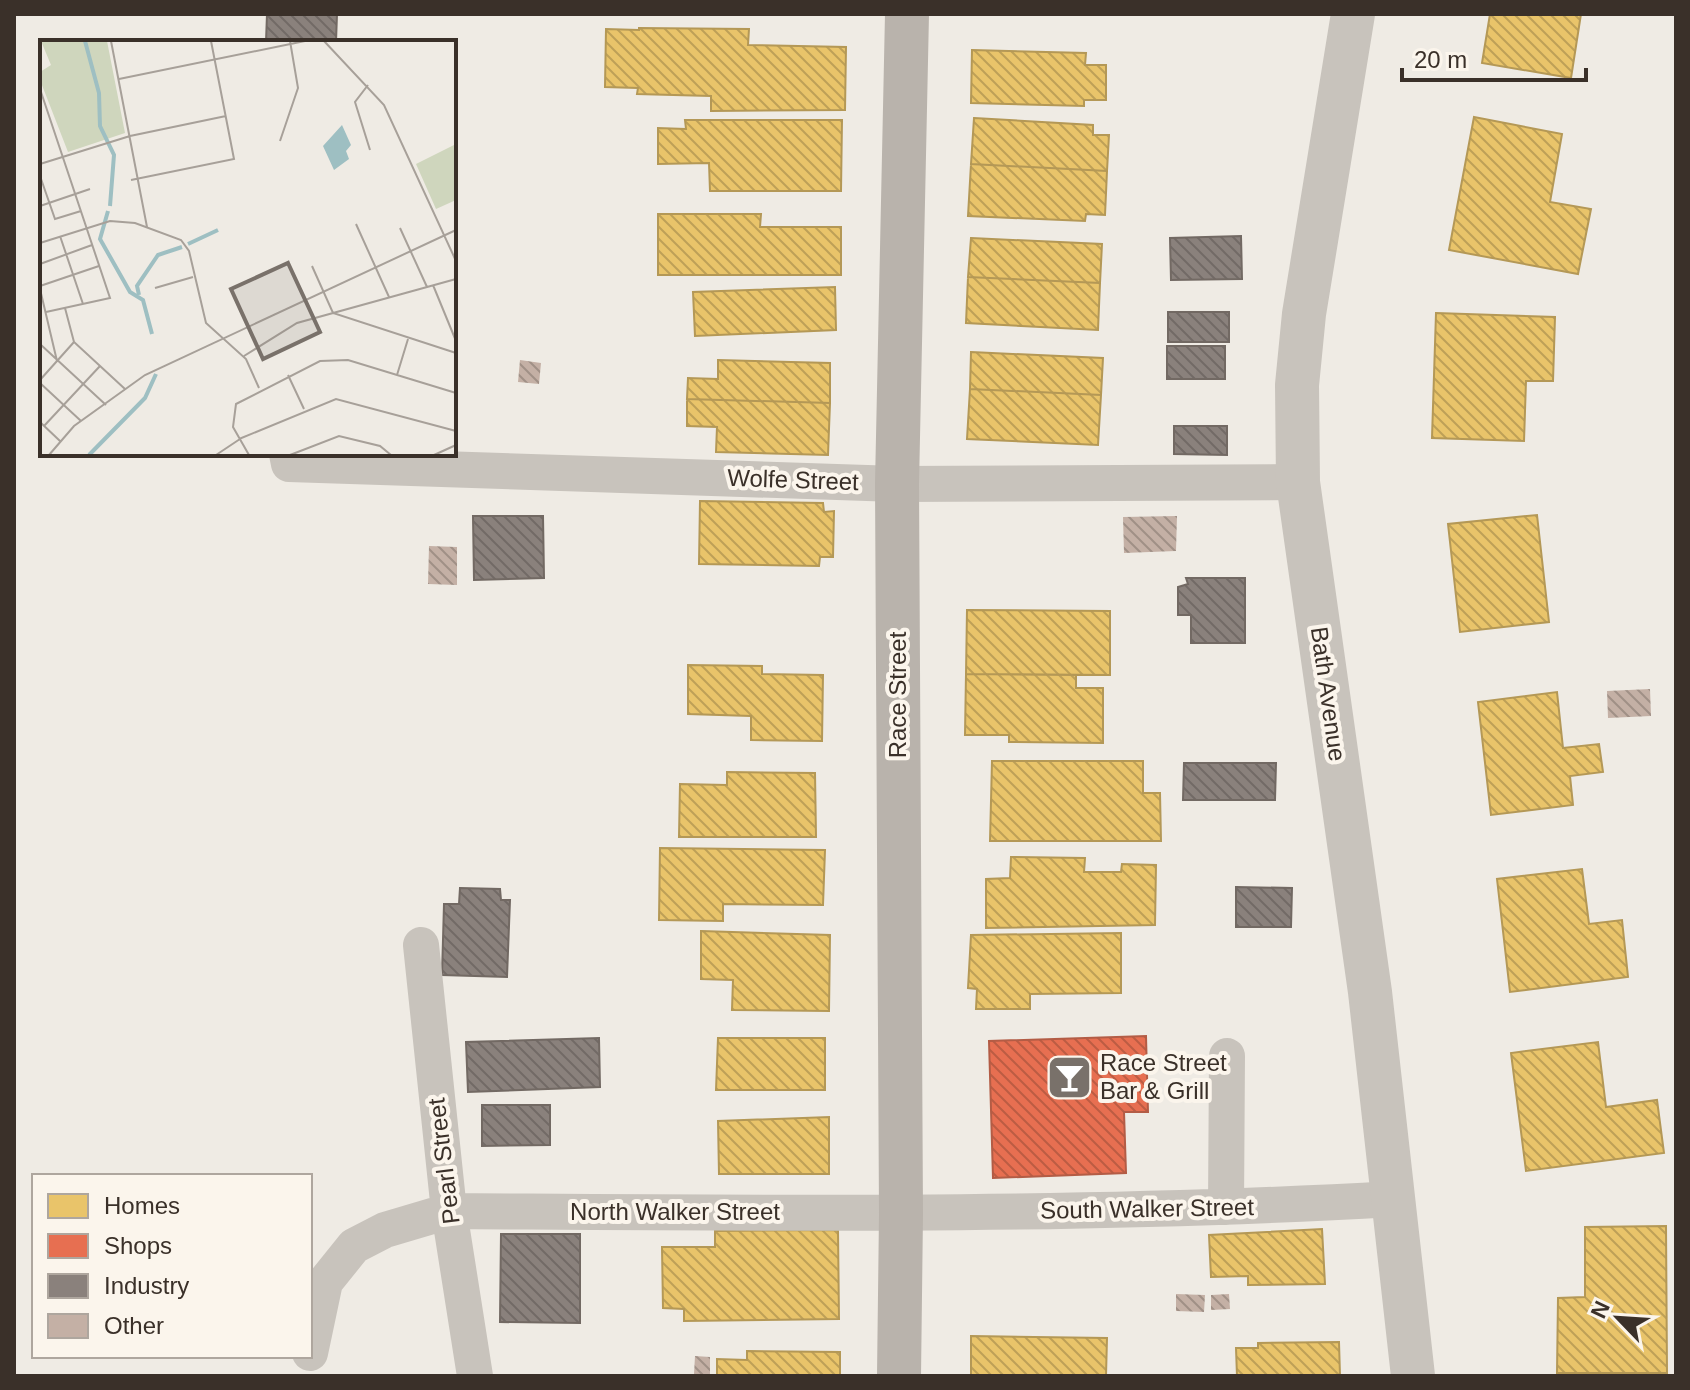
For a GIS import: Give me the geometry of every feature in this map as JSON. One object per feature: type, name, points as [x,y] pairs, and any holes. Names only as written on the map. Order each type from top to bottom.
[{"type":"main road","name":"Race Street","points":[[899,1376],[897,484],[907,14]]},
{"type":"street","name":"Bath Avenue","points":[[1353,14],[1304,314],[1297,385],[1298,482],[1370,992],[1413,1376]]},
{"type":"lane","name":"Wolfe Street","points":[[288,459],[897,484],[1298,482]]},
{"type":"lane","name":"Pearl Street","points":[[421,945],[449,1211],[475,1376]]},
{"type":"lane","points":[[1226,1207],[1227,1056]]},
{"type":"lane","name":"South Walker Street","points":[[901,1214],[1226,1207],[1393,1199]]},
{"type":"lane","name":"North Walker Street","points":[[312,1344],[325,1282],[354,1246],[385,1230],[449,1211],[901,1214]]},
{"type":"building: Homes","points":[[1490,14],[1581,14],[1571,78],[1482,63]]},
{"type":"building: Homes","points":[[606,29],[749,29],[748,45],[846,47],[845,110],[711,111],[711,96],[637,94],[638,88],[605,87]]},
{"type":"building: Homes","points":[[972,50],[1086,53],[1085,65],[1106,65],[1106,100],[1084,100],[1084,106],[971,103]]},
{"type":"building: Homes","points":[[1474,117],[1562,134],[1550,202],[1591,209],[1578,274],[1449,250]]},
{"type":"building: Homes","points":[[974,118],[1093,125],[1093,135],[1109,135],[1107,171],[971,164]]},
{"type":"building: Homes","points":[[685,120],[842,120],[841,191],[710,191],[709,163],[658,164],[658,128],[686,129]]},
{"type":"building: Homes","points":[[971,164],[1107,171],[1105,215],[1086,214],[1085,221],[968,216]]},
{"type":"building: Homes","points":[[658,214],[761,214],[760,227],[841,227],[841,275],[658,275]]},
{"type":"building: Homes","points":[[971,238],[1102,244],[1100,283],[968,277]]},
{"type":"building: Homes","points":[[968,277],[1100,283],[1098,330],[966,323]]},
{"type":"building: Homes","points":[[835,287],[836,330],[695,336],[693,292]]},
{"type":"building: Homes","points":[[1436,313],[1555,317],[1553,381],[1526,381],[1524,441],[1432,438]]},
{"type":"building: Homes","points":[[971,352],[1103,358],[1101,395],[970,389]]},
{"type":"building: Homes","points":[[718,360],[830,363],[830,403],[687,399],[688,378],[718,379]]},
{"type":"building: Homes","points":[[970,389],[1101,395],[1098,445],[967,439]]},
{"type":"building: Homes","points":[[687,399],[830,403],[828,455],[716,452],[717,427],[687,426]]},
{"type":"building: Homes","points":[[700,501],[823,503],[824,512],[834,511],[833,557],[820,557],[819,566],[699,564]]},
{"type":"building: Homes","points":[[1537,515],[1549,622],[1460,632],[1448,524]]},
{"type":"building: Homes","points":[[967,610],[1110,611],[1110,675],[966,674]]},
{"type":"building: Homes","points":[[688,665],[762,666],[762,674],[823,675],[822,741],[751,740],[751,716],[688,714]]},
{"type":"building: Homes","points":[[966,674],[1076,675],[1076,688],[1103,688],[1103,743],[1009,742],[1009,735],[965,735]]},
{"type":"building: Homes","points":[[1557,692],[1563,748],[1599,744],[1603,772],[1570,776],[1573,805],[1491,815],[1478,702]]},
{"type":"building: Homes","points":[[992,761],[1143,761],[1143,793],[1160,793],[1161,841],[990,841]]},
{"type":"building: Homes","points":[[727,772],[815,773],[816,837],[679,837],[680,784],[727,785]]},
{"type":"building: Homes","points":[[660,848],[825,850],[823,905],[723,904],[723,921],[659,920]]},
{"type":"building: Homes","points":[[1011,857],[1085,858],[1084,872],[1121,872],[1122,864],[1156,865],[1155,925],[986,928],[986,879],[1010,878]]},
{"type":"building: Homes","points":[[1582,869],[1589,924],[1622,920],[1628,977],[1510,992],[1497,879]]},
{"type":"building: Homes","points":[[701,931],[830,935],[829,1011],[732,1010],[733,980],[701,979]]},
{"type":"building: Homes","points":[[1121,933],[1121,993],[1030,994],[1030,1009],[976,1009],[977,989],[968,988],[971,935]]},
{"type":"building: Homes","points":[[718,1038],[825,1038],[825,1090],[716,1090]]},
{"type":"building: Homes","points":[[1598,1042],[1606,1107],[1657,1100],[1664,1153],[1526,1171],[1511,1053]]},
{"type":"building: Homes","points":[[829,1117],[829,1174],[719,1174],[718,1121]]},
{"type":"building: Homes","points":[[1666,1226],[1667,1373],[1557,1373],[1558,1298],[1585,1297],[1585,1227]]},
{"type":"building: Homes","points":[[1322,1229],[1325,1284],[1248,1285],[1248,1276],[1211,1277],[1209,1235]]},
{"type":"building: Homes","points":[[838,1230],[839,1319],[684,1321],[684,1309],[663,1308],[662,1247],[715,1247],[715,1231]]},
{"type":"building: Homes","points":[[971,1336],[1107,1338],[1106,1376],[971,1376]]},
{"type":"building: Homes","points":[[1339,1342],[1340,1376],[1237,1376],[1236,1348],[1258,1348],[1258,1343]]},
{"type":"building: Homes","points":[[747,1351],[840,1352],[840,1376],[717,1376],[717,1359],[747,1360]]},
{"type":"building: Shops","name":"Race Street Bar & Grill","points":[[1146,1036],[1148,1112],[1124,1112],[1126,1173],[993,1178],[989,1041]]},
{"type":"building: Industry","points":[[267,14],[337,14],[336,40],[266,40]]},
{"type":"building: Industry","points":[[1241,236],[1242,279],[1171,280],[1170,238]]},
{"type":"building: Industry","points":[[1168,312],[1229,312],[1229,342],[1168,342]]},
{"type":"building: Industry","points":[[1167,346],[1225,346],[1225,379],[1167,379]]},
{"type":"building: Industry","points":[[1174,426],[1227,426],[1227,455],[1174,454]]},
{"type":"building: Industry","points":[[473,516],[543,516],[544,578],[474,580]]},
{"type":"building: Industry","points":[[1186,578],[1245,578],[1245,643],[1191,643],[1191,615],[1178,615],[1178,587],[1188,584]]},
{"type":"building: Industry","points":[[1184,763],[1276,763],[1275,800],[1183,800]]},
{"type":"building: Industry","points":[[1236,887],[1292,888],[1291,927],[1236,927]]},
{"type":"building: Industry","points":[[460,888],[500,889],[501,900],[510,900],[507,977],[442,975],[444,904],[459,904]]},
{"type":"building: Industry","points":[[599,1038],[600,1087],[468,1092],[466,1042]]},
{"type":"building: Industry","points":[[482,1105],[550,1105],[550,1145],[482,1146]]},
{"type":"building: Industry","points":[[501,1234],[580,1234],[580,1323],[500,1322]]},
{"type":"building: Other","points":[[520,360],[541,363],[539,384],[518,382]]},
{"type":"building: Other","points":[[1177,516],[1176,551],[1124,553],[1123,517]]},
{"type":"building: Other","points":[[429,546],[457,547],[457,585],[428,584]]},
{"type":"building: Other","points":[[1650,689],[1651,716],[1608,718],[1607,691]]},
{"type":"building: Other","points":[[1176,1294],[1205,1295],[1204,1312],[1176,1311]]},
{"type":"building: Other","points":[[1229,1294],[1230,1309],[1211,1310],[1211,1295]]},
{"type":"building: Other","points":[[695,1356],[710,1357],[710,1375],[694,1374]]},
{"type":"place","name":"Race Street Bar & Grill","points":[[1069,1077]]}]
